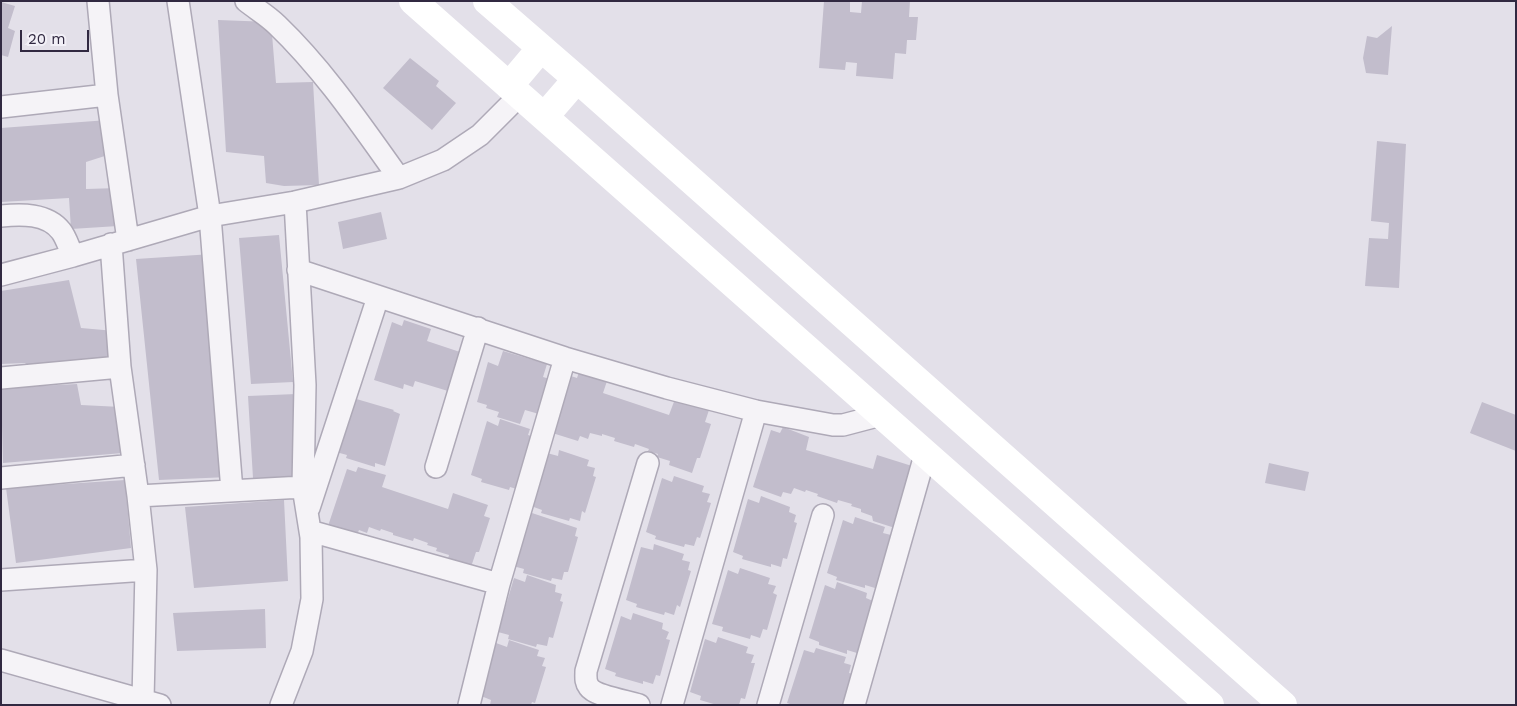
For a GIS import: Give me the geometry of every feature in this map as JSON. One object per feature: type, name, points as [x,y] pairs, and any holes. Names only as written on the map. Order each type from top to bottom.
[{"type":"street","points":[[1,660],[151,702],[146,570],[120,367],[120,242],[98,1]]},
{"type":"street","points":[[178,1],[210,216],[232,491]]},
{"type":"street","points":[[246,1],[276,24],[304,54],[342,99],[399,178]]},
{"type":"street","points":[[412,1],[545,116],[1210,705]]},
{"type":"street","points":[[487,1],[1283,705]]},
{"type":"street","points":[[1,275],[210,216],[295,202],[399,178],[443,160],[480,135],[515,90],[541,48]]},
{"type":"street","points":[[545,116],[577,79]]},
{"type":"street","points":[[1,107],[107,95]]},
{"type":"street","points":[[281,705],[302,651],[312,599],[308,522],[303,487],[305,386],[295,202]]},
{"type":"street","points":[[1,216],[39,217],[53,223],[62,231],[73,256]]},
{"type":"street","points":[[298,270],[566,358],[667,388],[756,411],[833,425],[843,425],[881,415]]},
{"type":"street","points":[[308,522],[378,297]]},
{"type":"street","points":[[436,467],[478,328]]},
{"type":"street","points":[[469,705],[499,584],[566,358]]},
{"type":"street","points":[[1,378],[120,367]]},
{"type":"street","points":[[672,705],[756,411]]},
{"type":"street","points":[[854,705],[925,454]]},
{"type":"street","points":[[639,705],[596,693],[587,686],[585,678],[648,463]]},
{"type":"street","points":[[1,478],[134,465]]},
{"type":"street","points":[[138,496],[303,487]]},
{"type":"street","points":[[768,705],[823,515]]},
{"type":"street","points":[[308,522],[499,584]]},
{"type":"street","points":[[1,580],[146,570]]},
{"type":"building","points":[[824,1],[850,2],[850,12],[861,13],[862,1],[910,1],[909,17],[918,17],[916,40],[907,40],[906,54],[895,53],[893,79],[856,76],[857,63],[846,62],[845,70],[819,68]]},
{"type":"building","points":[[1,2],[15,6],[8,28],[15,31],[8,57],[1,55]]},
{"type":"building","points":[[218,20],[271,22],[276,83],[313,82],[319,185],[284,186],[266,183],[264,156],[226,152]]},
{"type":"building","points":[[1392,26],[1388,75],[1366,73],[1363,58],[1367,36],[1377,38]]},
{"type":"building","points":[[410,58],[439,81],[436,86],[456,103],[432,130],[383,88]]},
{"type":"building","points":[[108,120],[111,154],[86,162],[86,189],[118,188],[118,226],[71,229],[69,198],[1,202],[1,128]]},
{"type":"building","points":[[1377,141],[1406,144],[1399,288],[1365,286],[1369,238],[1388,239],[1389,223],[1371,221]]},
{"type":"building","points":[[381,212],[387,239],[343,249],[338,222]]},
{"type":"building","points":[[279,235],[293,382],[251,384],[239,238]]},
{"type":"building","points":[[212,254],[229,477],[159,480],[136,259]]},
{"type":"building","points":[[69,280],[81,328],[115,331],[116,356],[29,367],[25,363],[1,364],[1,291]]},
{"type":"building","points":[[404,320],[431,329],[427,341],[460,352],[448,391],[415,381],[413,387],[404,384],[403,389],[374,380],[392,322],[402,326]]},
{"type":"building","points":[[503,351],[547,364],[543,377],[550,379],[539,414],[525,410],[520,424],[497,417],[499,412],[486,408],[487,405],[477,402],[488,362],[498,366]]},
{"type":"building","points":[[579,372],[607,381],[603,393],[669,415],[675,399],[709,410],[705,422],[711,424],[700,458],[697,458],[692,473],[669,465],[670,461],[657,457],[658,454],[648,451],[649,449],[635,444],[634,447],[614,441],[615,438],[602,434],[602,436],[590,433],[588,439],[580,436],[578,441],[549,432],[568,375],[577,378]]},
{"type":"building","points":[[77,384],[81,405],[121,407],[123,453],[3,463],[1,388]]},
{"type":"building","points":[[296,394],[299,477],[253,478],[248,396]]},
{"type":"building","points":[[353,398],[394,410],[400,414],[385,466],[375,463],[375,467],[346,458],[347,455],[336,452]]},
{"type":"building","points":[[1482,402],[1516,415],[1516,451],[1470,433]]},
{"type":"building","points":[[500,419],[530,429],[528,435],[535,437],[520,490],[510,487],[509,490],[481,482],[482,479],[471,475],[487,421],[498,426]]},
{"type":"building","points":[[783,427],[809,437],[806,450],[873,469],[877,455],[912,466],[895,528],[873,521],[872,516],[861,512],[861,509],[851,506],[852,504],[838,500],[837,503],[806,490],[805,492],[794,488],[791,494],[783,492],[781,497],[753,487],[771,430],[780,433]]},
{"type":"building","points":[[559,450],[589,460],[587,466],[595,468],[593,476],[596,477],[585,513],[582,511],[580,521],[570,518],[569,521],[541,513],[542,510],[531,506],[547,453],[558,456]]},
{"type":"building","points":[[1269,463],[1309,472],[1305,491],[1265,483]]},
{"type":"building","points":[[358,467],[386,475],[382,487],[448,509],[453,493],[488,505],[484,516],[490,518],[479,552],[476,552],[471,567],[448,559],[449,555],[436,551],[437,548],[414,538],[413,541],[381,529],[380,531],[369,527],[367,533],[359,530],[357,535],[328,526],[347,469],[356,472]]},
{"type":"building","points":[[674,476],[704,486],[702,492],[710,494],[707,502],[711,503],[700,538],[697,537],[694,546],[685,544],[684,547],[655,539],[656,536],[646,532],[662,478],[672,482]]},
{"type":"building","points":[[125,480],[131,548],[16,563],[6,488]]},
{"type":"building","points":[[761,496],[790,507],[789,512],[796,515],[794,522],[797,523],[787,559],[783,558],[781,567],[771,564],[771,567],[742,559],[743,556],[733,552],[748,499],[759,503]]},
{"type":"building","points":[[284,500],[288,581],[194,588],[185,507]]},
{"type":"building","points":[[529,512],[577,528],[575,536],[578,537],[568,572],[564,572],[562,580],[552,578],[551,581],[523,573],[524,569],[513,566]]},
{"type":"building","points":[[855,517],[885,527],[883,533],[891,535],[888,543],[892,544],[881,580],[878,579],[875,588],[865,585],[865,588],[836,580],[837,577],[827,573],[843,520],[853,524]]},
{"type":"building","points":[[654,544],[684,554],[682,560],[690,562],[688,570],[691,571],[680,607],[677,605],[674,615],[665,612],[664,615],[636,607],[637,604],[626,600],[641,547],[653,550]]},
{"type":"building","points":[[740,568],[770,578],[768,584],[776,586],[773,593],[777,595],[767,630],[763,629],[760,638],[751,635],[750,639],[722,631],[723,627],[712,624],[728,570],[738,574]]},
{"type":"building","points":[[527,575],[556,585],[555,592],[562,594],[560,601],[563,602],[553,638],[549,637],[547,646],[537,644],[536,647],[508,639],[509,635],[498,632],[514,578],[525,582]]},
{"type":"building","points":[[837,582],[867,593],[866,598],[873,601],[870,608],[874,609],[864,645],[860,644],[857,653],[847,650],[847,654],[819,645],[819,642],[809,638],[825,585],[835,589]]},
{"type":"building","points":[[265,609],[266,648],[177,651],[173,613]]},
{"type":"building","points":[[633,613],[663,623],[662,629],[669,632],[666,639],[670,640],[660,676],[656,675],[653,684],[643,681],[643,684],[615,676],[616,673],[605,669],[621,616],[631,620]]},
{"type":"building","points":[[718,637],[748,647],[746,653],[754,655],[751,663],[755,663],[745,699],[741,698],[739,705],[717,705],[700,700],[701,696],[690,692],[705,639],[716,643]]},
{"type":"building","points":[[509,640],[539,650],[537,656],[545,658],[542,666],[546,667],[535,703],[532,702],[531,705],[490,705],[491,700],[481,696],[496,643],[507,647]]},
{"type":"building","points":[[816,648],[846,657],[844,663],[851,665],[849,673],[853,674],[843,705],[793,705],[787,703],[804,650],[814,653]]}]
